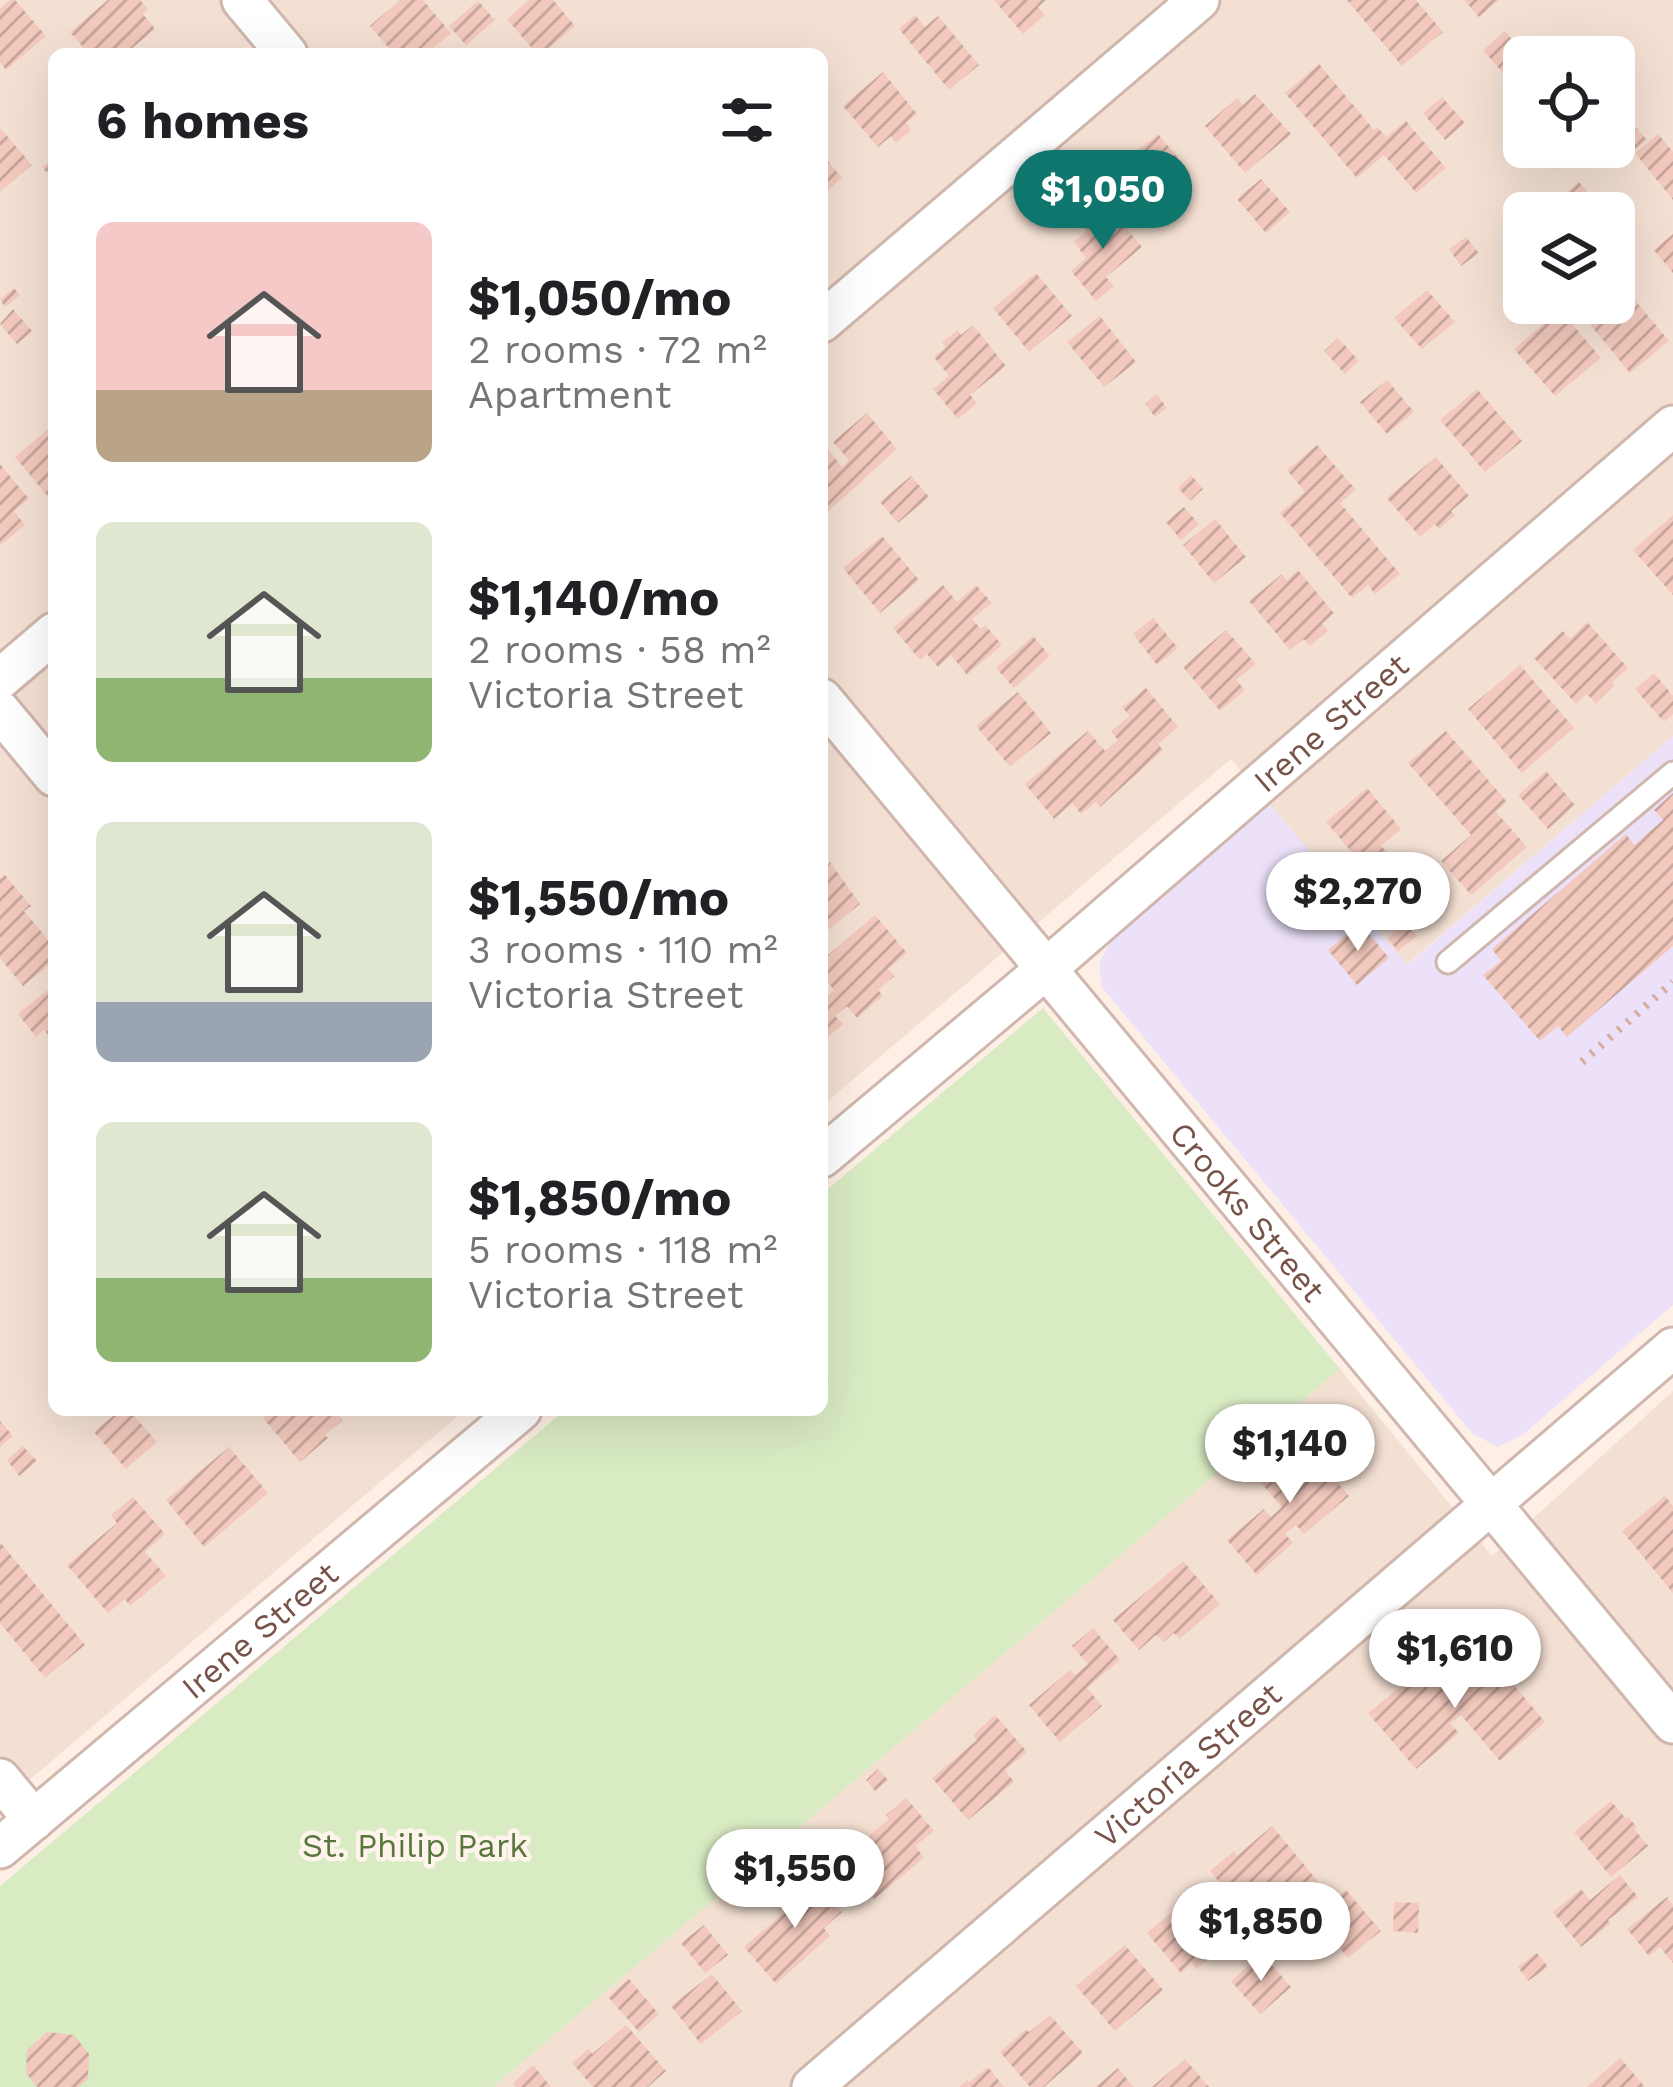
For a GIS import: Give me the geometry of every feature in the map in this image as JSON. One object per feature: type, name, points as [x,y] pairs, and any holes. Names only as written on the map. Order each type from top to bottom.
[{"type":"street","points":[[242,0],[282,48]]},
{"type":"street","points":[[828,317],[1199,0]]},
{"type":"street","name":"Irene Street","points":[[828,1152],[1673,426]]},
{"type":"street","points":[[0,679],[48,638]]},
{"type":"street","name":"Crooks Street","points":[[828,706],[1673,1723]]},
{"type":"street","points":[[0,711],[48,769]]},
{"type":"street","name":"Victoria Street","points":[[812,2087],[1673,1348]]},
{"type":"street","name":"Irene Street","points":[[0,1849],[514,1416]]},
{"type":"street","points":[[0,1779],[34,1820]]},
{"type":"lane","points":[[1448,962],[1673,773]]},
{"type":"path","points":[[1582,1062],[1673,982]]},
{"type":"shaded area","points":[[0,0],[1673,0],[1673,736],[1406,965],[1231,759],[828,1101],[828,48],[48,48],[48,1416],[458,1416],[0,1805]]},
{"type":"shaded area","points":[[1673,736],[1673,1305],[1521,1436],[1497,1447],[1472,1433],[1101,986],[1100,963],[1113,937],[1269,803],[1407,965]]},
{"type":"shaded area","points":[[1340,1369],[1492,1556],[1673,1391],[1673,2087],[493,2087]]},
{"type":"green space","name":"St. Philip Park","points":[[1043,1008],[1340,1369],[493,2087],[0,2087],[0,1886],[558,1416],[828,1416],[828,1189]]},
{"type":"building","points":[[10,0],[46,36],[6,70],[0,62],[0,9]]},
{"type":"building","points":[[108,0],[140,0],[148,9],[143,14],[155,29],[132,48],[84,48],[70,32]]},
{"type":"building","points":[[400,0],[423,0],[451,33],[433,48],[389,48],[370,26]]},
{"type":"building","points":[[529,0],[553,0],[575,26],[549,48],[532,48],[507,19]]},
{"type":"building","points":[[994,0],[1046,0],[1038,7],[1045,15],[1023,34]]},
{"type":"building","points":[[1347,0],[1416,0],[1443,32],[1402,66]]},
{"type":"building","points":[[1464,0],[1499,0],[1479,17]]},
{"type":"building","points":[[478,1],[495,20],[466,45],[449,26]]},
{"type":"building","points":[[915,15],[925,27],[938,16],[979,65],[949,90],[899,29]]},
{"type":"building","points":[[1505,31],[1509,36],[1503,36],[1503,73],[1483,50]]},
{"type":"building","points":[[1319,64],[1374,130],[1377,127],[1386,137],[1406,121],[1446,168],[1416,193],[1384,155],[1357,178],[1285,93]]},
{"type":"building","points":[[883,72],[917,114],[906,123],[911,130],[896,143],[891,136],[878,147],[843,106]]},
{"type":"building","points":[[1255,94],[1291,134],[1245,173],[1205,126],[1237,98],[1243,105]]},
{"type":"building","points":[[1442,97],[1465,123],[1445,140],[1423,113]]},
{"type":"building","points":[[0,128],[32,165],[0,192]]},
{"type":"building","points":[[1635,130],[1647,140],[1636,149],[1635,148]]},
{"type":"building","points":[[1158,134],[1191,173],[1151,206],[1144,198],[1136,205],[1109,173]]},
{"type":"building","points":[[1658,134],[1673,152],[1673,200],[1635,153]]},
{"type":"building","points":[[828,161],[842,178],[828,190]]},
{"type":"building","points":[[1261,179],[1290,212],[1266,233],[1237,199]]},
{"type":"building","points":[[1579,182],[1588,192],[1567,192]]},
{"type":"building","points":[[1111,210],[1142,247],[1106,277],[1114,286],[1096,301],[1071,271],[1086,258],[1074,242],[1087,230],[1082,224],[1094,213],[1100,219]]},
{"type":"building","points":[[1673,234],[1673,273],[1654,250]]},
{"type":"building","points":[[1466,237],[1479,253],[1461,266],[1449,249]]},
{"type":"building","points":[[1036,273],[1072,316],[1029,352],[993,308]]},
{"type":"building","points":[[14,288],[20,295],[5,307],[0,299]]},
{"type":"building","points":[[1427,290],[1455,322],[1422,349],[1394,318]]},
{"type":"building","points":[[1635,300],[1669,341],[1630,373],[1590,324],[1635,324]]},
{"type":"building","points":[[13,309],[32,331],[17,344],[0,324]]},
{"type":"building","points":[[1100,316],[1136,362],[1104,387],[1067,342]]},
{"type":"building","points":[[1543,324],[1572,324],[1601,358],[1555,396],[1514,349]]},
{"type":"building","points":[[973,325],[1006,366],[970,395],[977,403],[958,419],[933,389],[949,376],[934,357],[957,330],[961,335]]},
{"type":"building","points":[[1338,338],[1359,361],[1345,374],[1324,351]]},
{"type":"building","points":[[1387,380],[1414,412],[1387,434],[1360,402]]},
{"type":"building","points":[[1477,389],[1522,441],[1485,472],[1440,420]]},
{"type":"building","points":[[1157,394],[1167,408],[1155,417],[1145,404]]},
{"type":"building","points":[[867,413],[897,449],[828,512],[828,450],[842,467],[849,460],[833,442]]},
{"type":"building","points":[[48,429],[48,497],[15,457]]},
{"type":"building","points":[[1317,445],[1356,490],[1340,503],[1400,574],[1375,594],[1368,585],[1352,598],[1280,513],[1305,492],[1287,470]]},
{"type":"building","points":[[1436,457],[1469,496],[1439,529],[1435,524],[1420,537],[1387,498]]},
{"type":"building","points":[[0,464],[29,499],[14,511],[25,525],[0,545]]},
{"type":"building","points":[[1191,475],[1203,489],[1190,501],[1178,488]]},
{"type":"building","points":[[911,476],[929,497],[898,523],[880,502]]},
{"type":"building","points":[[1184,507],[1199,524],[1181,540],[1166,522]]},
{"type":"building","points":[[1673,515],[1673,595],[1633,550]]},
{"type":"building","points":[[1215,519],[1246,557],[1214,583],[1183,545]]},
{"type":"building","points":[[882,536],[919,580],[880,613],[843,568]]},
{"type":"building","points":[[1298,570],[1334,613],[1322,624],[1328,631],[1310,646],[1304,639],[1290,650],[1249,601],[1282,574],[1287,580]]},
{"type":"building","points":[[943,585],[957,602],[976,585],[992,603],[972,619],[981,629],[985,625],[1002,645],[967,675],[951,655],[938,667],[927,654],[920,660],[893,628]]},
{"type":"building","points":[[1153,618],[1178,648],[1157,665],[1133,634]]},
{"type":"building","points":[[1587,622],[1628,668],[1596,704],[1587,694],[1576,704],[1534,658],[1563,631],[1570,639]]},
{"type":"building","points":[[1226,630],[1256,664],[1236,680],[1245,690],[1220,711],[1183,667]]},
{"type":"building","points":[[1033,636],[1050,656],[1014,688],[996,668]]},
{"type":"building","points":[[1520,665],[1574,728],[1522,773],[1468,709]]},
{"type":"building","points":[[1654,673],[1673,696],[1673,714],[1664,722],[1635,689]]},
{"type":"building","points":[[1146,688],[1178,727],[1158,744],[1163,750],[1100,807],[1096,802],[1081,814],[1072,803],[1054,819],[1025,784],[1088,731],[1105,751],[1118,740],[1111,731],[1130,716],[1122,707]]},
{"type":"building","points":[[1018,692],[1051,733],[1010,767],[976,726]]},
{"type":"building","points":[[1446,731],[1507,802],[1496,812],[1527,847],[1471,895],[1441,861],[1471,835],[1408,763]]},
{"type":"building","points":[[1546,771],[1575,805],[1548,829],[1518,795]]},
{"type":"building","points":[[1367,788],[1401,829],[1381,846],[1389,854],[1368,871],[1326,822]]},
{"type":"building","points":[[1673,793],[1673,946],[1567,1037],[1558,1026],[1540,1041],[1483,975],[1501,961],[1492,949],[1626,834],[1634,845],[1663,820],[1654,810]]},
{"type":"building","points":[[830,862],[860,904],[828,930]]},
{"type":"building","points":[[1374,873],[1404,909],[1378,931],[1348,895]]},
{"type":"building","points":[[5,875],[31,906],[24,911],[48,940],[48,966],[23,986],[0,958],[0,879]]},
{"type":"building","points":[[875,915],[907,953],[888,969],[895,976],[878,990],[883,996],[857,1018],[847,1006],[835,1016],[843,1024],[828,1037],[828,996],[834,990],[828,982],[828,955]]},
{"type":"building","points":[[1360,923],[1389,958],[1357,985],[1328,950]]},
{"type":"building","points":[[1406,923],[1417,936],[1398,951],[1387,938]]},
{"type":"building","points":[[48,990],[48,1035],[44,1030],[36,1037],[18,1014]]},
{"type":"building","points":[[113,1416],[134,1416],[157,1442],[126,1469],[94,1432]]},
{"type":"building","points":[[340,1416],[343,1420],[300,1462],[263,1418]]},
{"type":"building","points":[[0,1421],[13,1436],[0,1447]]},
{"type":"building","points":[[1249,1422],[1259,1434],[1241,1449],[1231,1437]]},
{"type":"building","points":[[1310,1439],[1340,1473],[1334,1478],[1349,1496],[1304,1534],[1296,1525],[1285,1534],[1293,1543],[1257,1575],[1227,1540],[1264,1509],[1271,1517],[1282,1507],[1260,1482]]},
{"type":"building","points":[[23,1446],[37,1461],[19,1476],[7,1460]]},
{"type":"building","points":[[229,1447],[268,1493],[204,1547],[166,1500]]},
{"type":"building","points":[[1665,1496],[1673,1506],[1673,1593],[1622,1531]]},
{"type":"building","points":[[133,1497],[165,1534],[145,1552],[166,1576],[130,1606],[125,1599],[108,1613],[67,1565],[117,1523],[111,1515]]},
{"type":"building","points":[[0,1542],[85,1645],[45,1678],[0,1623]]},
{"type":"building","points":[[1183,1561],[1220,1604],[1180,1639],[1174,1633],[1164,1642],[1156,1635],[1139,1650],[1113,1620]]},
{"type":"building","points":[[1093,1628],[1120,1660],[1087,1688],[1102,1706],[1060,1742],[1029,1705],[1070,1670],[1075,1675],[1088,1664],[1072,1646]]},
{"type":"building","points":[[1448,1649],[1477,1682],[1497,1665],[1545,1722],[1500,1761],[1461,1715],[1450,1723],[1459,1733],[1416,1769],[1368,1713]]},
{"type":"building","points":[[995,1715],[1027,1752],[1005,1770],[1014,1782],[968,1820],[932,1778],[977,1740],[973,1735]]},
{"type":"building","points":[[878,1769],[888,1780],[875,1791],[866,1780]]},
{"type":"building","points":[[906,1798],[934,1831],[915,1846],[924,1858],[874,1899],[840,1860],[889,1819],[886,1815]]},
{"type":"building","points":[[1611,1801],[1648,1846],[1611,1877],[1574,1832]]},
{"type":"building","points":[[1272,1826],[1321,1885],[1301,1902],[1290,1888],[1277,1899],[1288,1913],[1263,1934],[1210,1871],[1234,1851],[1237,1856]]},
{"type":"building","points":[[808,1874],[842,1912],[824,1928],[830,1936],[776,1984],[744,1947],[796,1902],[787,1892]]},
{"type":"building","points":[[1620,1875],[1638,1897],[1581,1947],[1553,1912],[1581,1889],[1590,1900]]},
{"type":"building","points":[[1346,1890],[1381,1931],[1348,1958],[1314,1918]]},
{"type":"building","points":[[1667,1897],[1673,1905],[1673,1963],[1660,1947],[1649,1956],[1627,1929]]},
{"type":"building","points":[[1184,1902],[1218,1941],[1202,1954],[1207,1960],[1196,1969],[1192,1963],[1181,1973],[1147,1933]]},
{"type":"building","points":[[1394,1902],[1419,1903],[1418,1933],[1393,1931]]},
{"type":"building","points":[[704,1925],[728,1955],[705,1973],[681,1943]]},
{"type":"building","points":[[1125,1945],[1163,1990],[1115,2031],[1076,1986]]},
{"type":"building","points":[[1537,1953],[1548,1967],[1528,1981],[1518,1967]]},
{"type":"building","points":[[1262,1954],[1291,1987],[1260,2014],[1231,1981]]},
{"type":"building","points":[[712,1974],[742,2011],[701,2044],[671,2006]]},
{"type":"building","points":[[629,1979],[659,2014],[639,2032],[608,1997]]},
{"type":"building","points":[[1050,2015],[1083,2053],[1044,2087],[1030,2087],[1000,2052]]},
{"type":"building","points":[[626,2025],[666,2071],[648,2087],[593,2087],[572,2063],[588,2049],[592,2054]]},
{"type":"building","points":[[47,2032],[74,2035],[89,2054],[88,2079],[79,2087],[37,2087],[26,2073],[27,2050]]},
{"type":"building","points":[[1620,2058],[1645,2087],[1587,2087]]},
{"type":"building","points":[[1185,2059],[1209,2087],[1152,2087]]},
{"type":"building","points":[[533,2065],[551,2087],[516,2087],[513,2083]]},
{"type":"building","points":[[988,2067],[1004,2087],[959,2087],[969,2082]]},
{"type":"building","points":[[1118,2068],[1134,2087],[1096,2087]]}]
